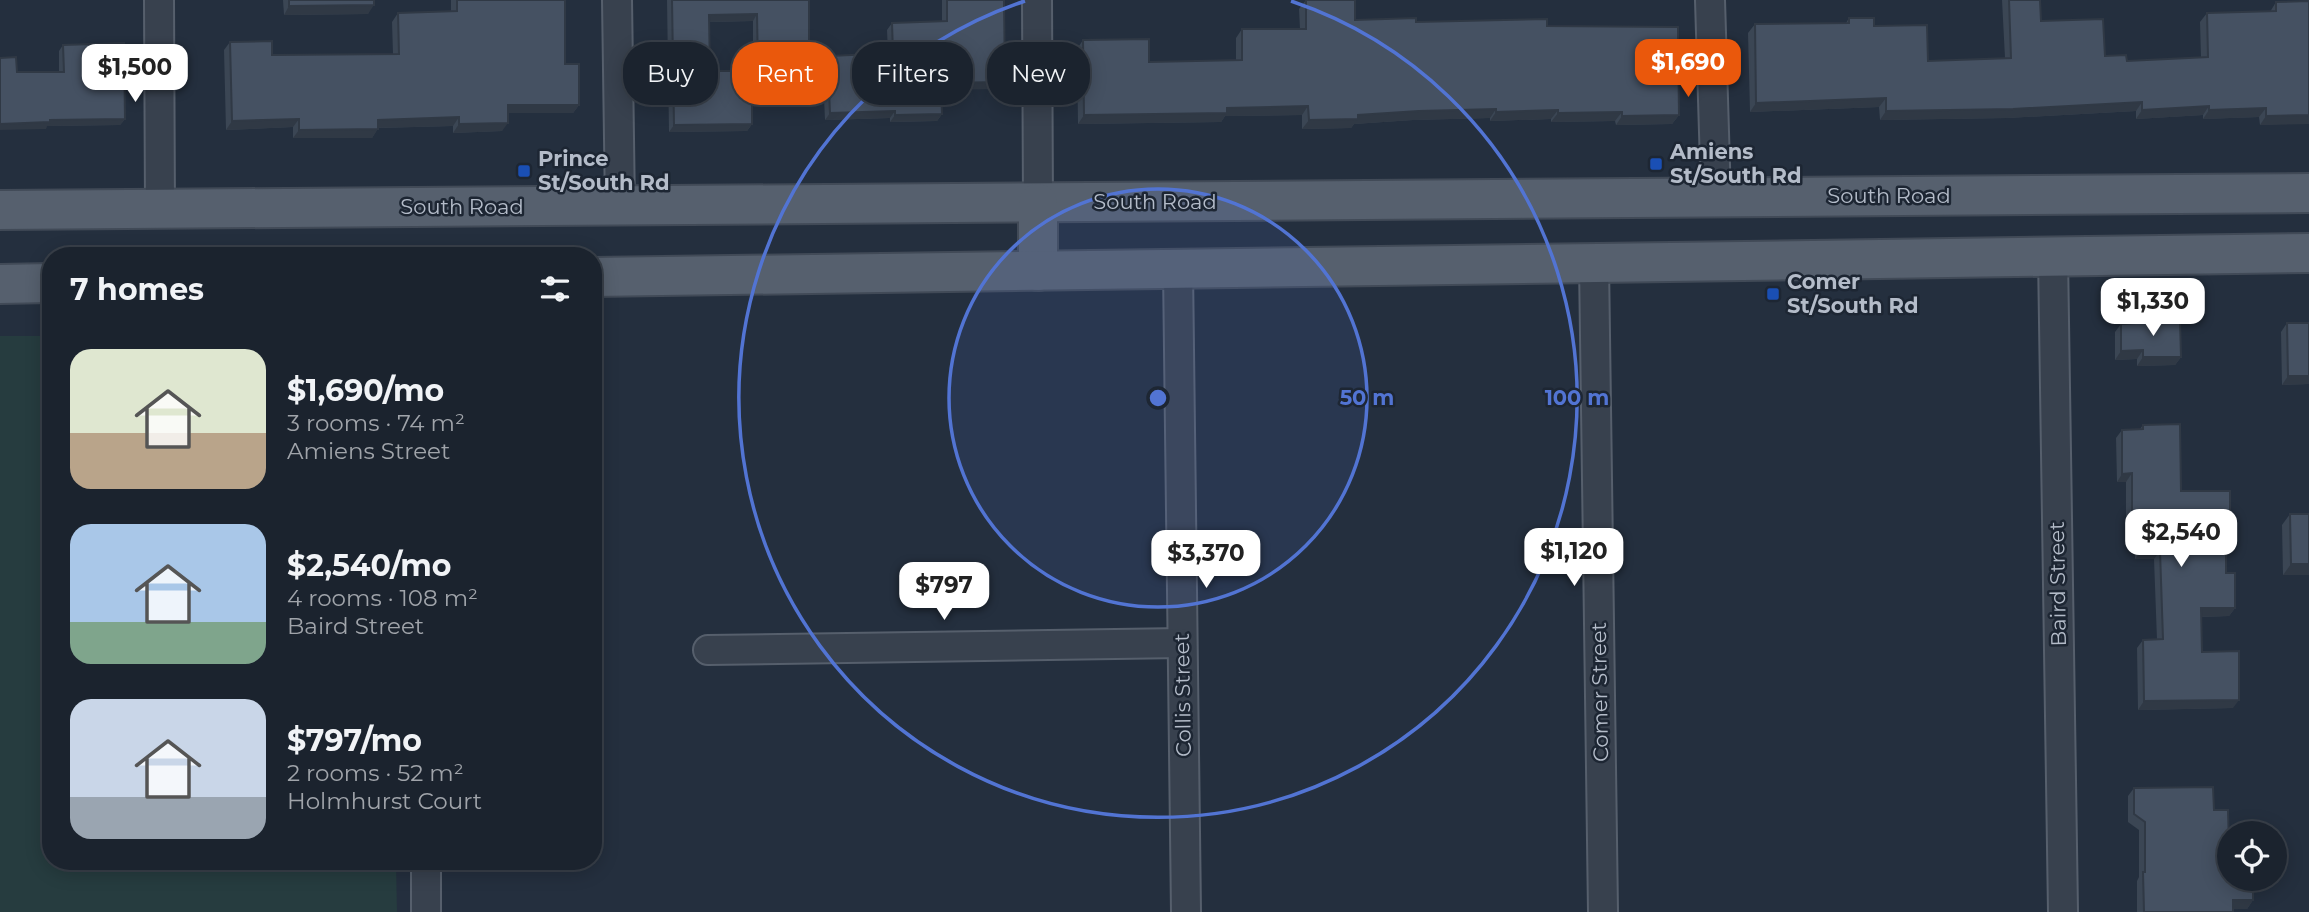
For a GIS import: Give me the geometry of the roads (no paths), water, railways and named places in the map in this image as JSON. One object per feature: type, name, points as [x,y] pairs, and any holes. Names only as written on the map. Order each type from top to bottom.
[{"type":"main road","name":"South Road","points":[[0,210],[2309,193]]},
{"type":"main road","points":[[1038,203],[1038,271]]},
{"type":"main road","points":[[602,277],[2309,253]]},
{"type":"main road","points":[[0,284],[42,284]]},
{"type":"street","points":[[159,0],[160,208]]},
{"type":"street","points":[[617,0],[620,207]]},
{"type":"street","points":[[1037,0],[1038,203]]},
{"type":"street","points":[[1710,0],[1716,198]]},
{"type":"street","name":"Baird Street","points":[[2053,256],[2063,912]]},
{"type":"street","name":"Comer Street","points":[[1594,263],[1603,912]]},
{"type":"street","name":"Collis Street","points":[[1178,269],[1186,912]]},
{"type":"street","points":[[708,650],[1182,643]]},
{"type":"street","points":[[426,870],[426,912]]},
{"type":"place","name":"Amiens St/South Rd","points":[[1656,164]]},
{"type":"place","name":"Prince St/South Rd","points":[[524,171]]},
{"type":"place","name":"Comer St/South Rd","points":[[1773,294]]}]
